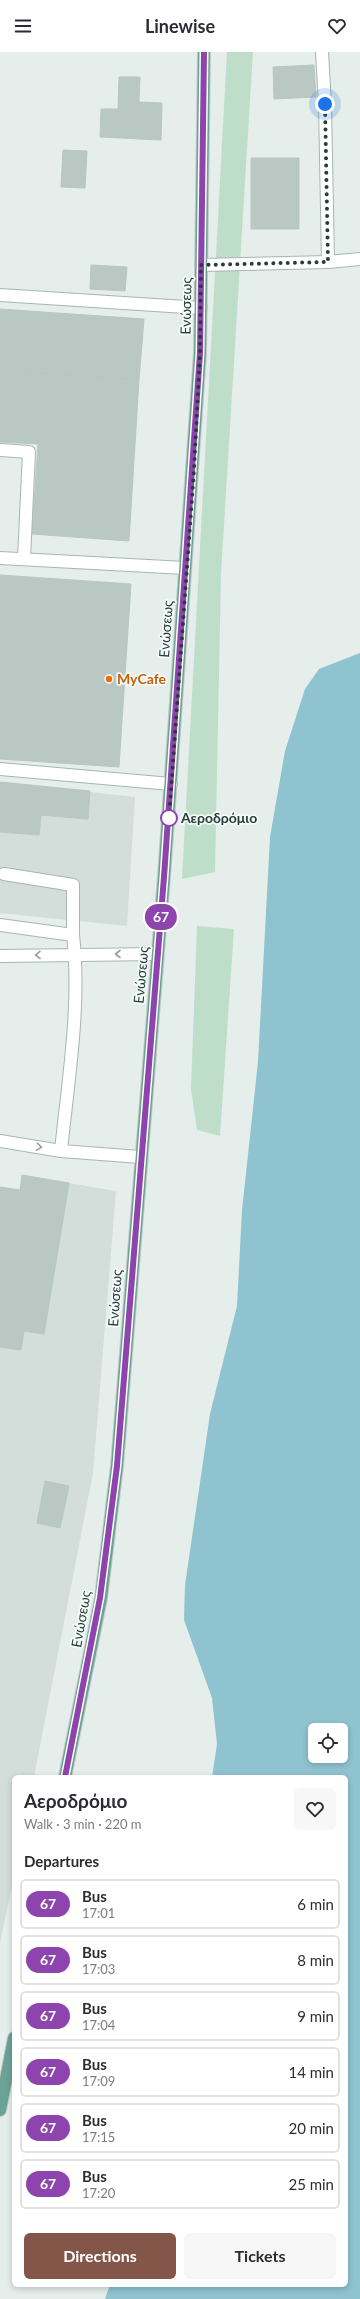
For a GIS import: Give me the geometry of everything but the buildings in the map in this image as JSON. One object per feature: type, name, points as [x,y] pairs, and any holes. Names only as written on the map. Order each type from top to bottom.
[{"type":"main road","name":"Ενώσεως","points":[[65,1775],[100,1598],[117,1466],[140,1157],[171,784],[194,470],[201,308],[204,52]]},
{"type":"main road","points":[[0,2110],[12,2048]]},
{"type":"lane","points":[[322,52],[325,104],[328,262]]},
{"type":"lane","points":[[201,265],[328,262],[360,259]]},
{"type":"lane","points":[[0,295],[201,308]]},
{"type":"lane","points":[[0,450],[29,452],[24,559]]},
{"type":"lane","points":[[0,558],[186,568]]},
{"type":"lane","points":[[0,769],[171,784]]},
{"type":"lane","points":[[4,874],[73,885],[73,935],[75,954],[74,1012],[61,1151]]},
{"type":"lane","points":[[0,925],[73,935]]},
{"type":"lane","points":[[0,956],[157,954]]},
{"type":"lane","points":[[0,1141],[61,1151],[140,1157]]},
{"type":"shaded area","points":[[0,782],[135,797],[127,926],[0,913]]},
{"type":"shaded area","points":[[22,1175],[116,1191],[93,1473],[34,1775],[12,1775],[12,1886],[0,1943],[0,1187],[20,1190]]},
{"type":"green space","points":[[227,52],[253,52],[221,574],[215,872],[182,879]]},
{"type":"green space","points":[[197,926],[234,929],[220,1136],[197,1130],[191,1089]]},
{"type":"water","points":[[360,653],[360,2299],[105,2299],[109,2287],[348,2287],[348,1775],[212,1775],[217,1744],[212,1698],[184,1620],[185,1585],[210,1414],[237,1306],[242,1210],[258,1062],[270,837],[285,751],[305,689],[319,669]]},
{"type":"bus line","name":"67","points":[[65,1775],[100,1598],[117,1466],[140,1157],[164,877],[194,470],[200,353],[204,52]]},
{"type":"place","name":"MyCafe","points":[[109,679]]},
{"type":"place","name":"Αεροδρόμιο","points":[[169,818]]},
{"type":"route","points":[[169,818],[184,584],[194,470],[200,353],[201,265],[261,265],[328,262],[325,104]]}]
